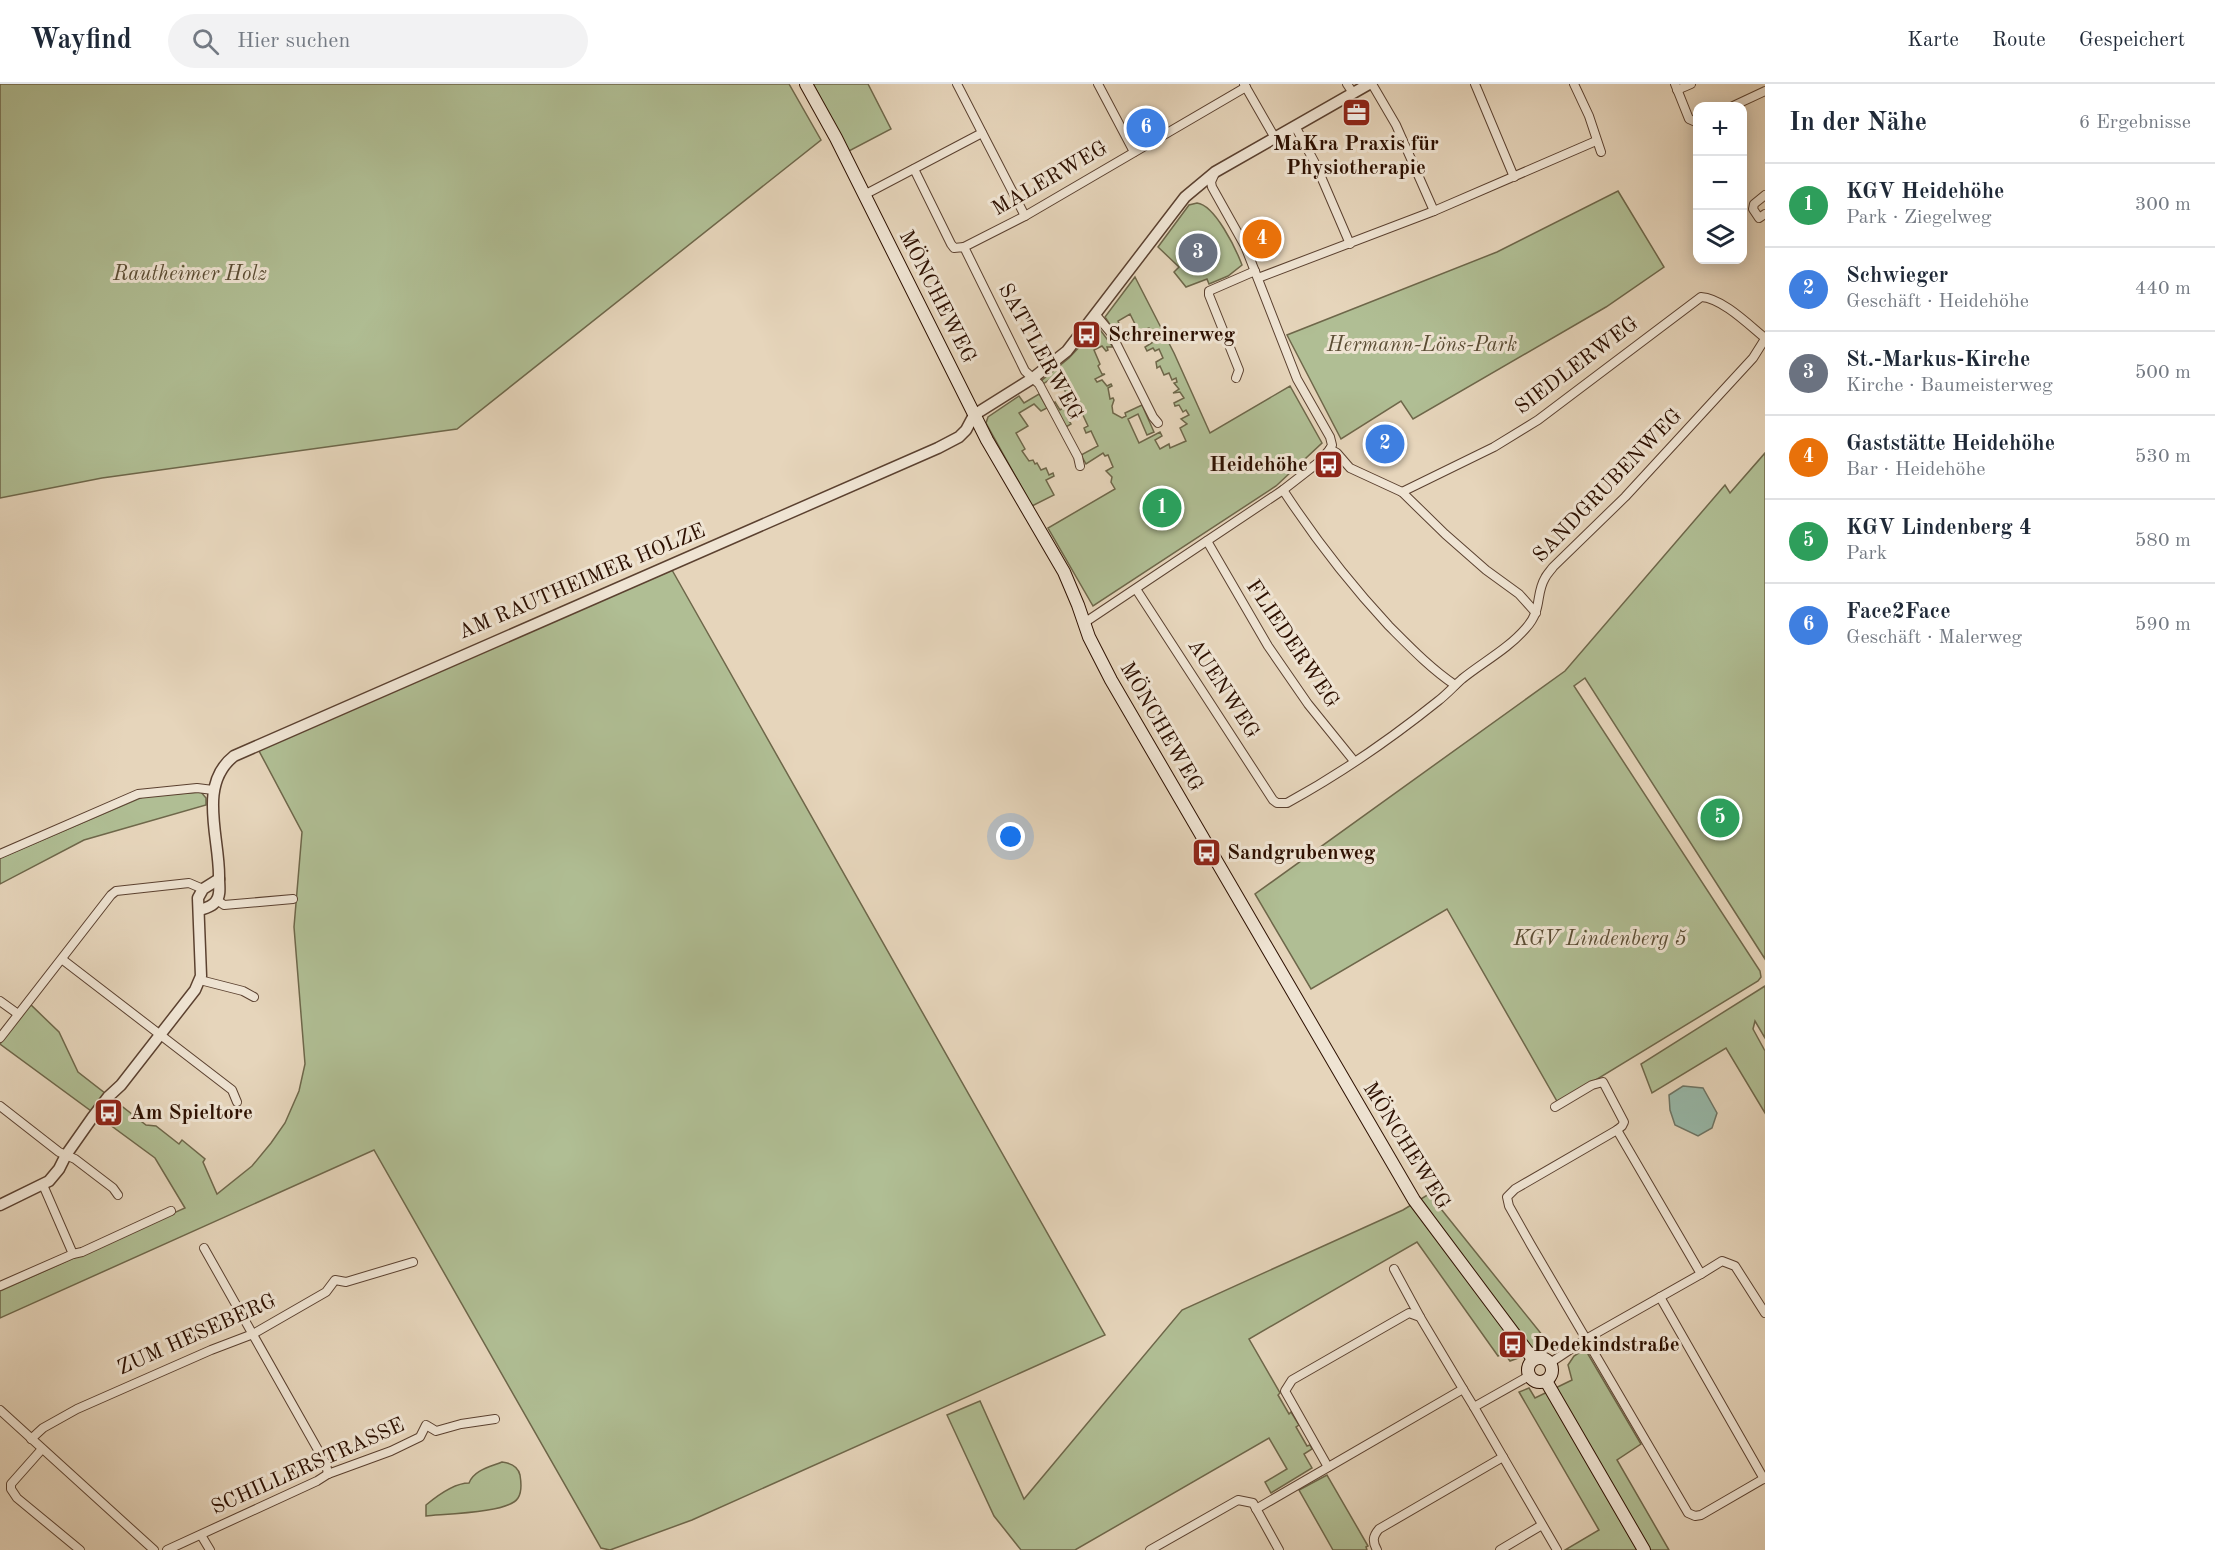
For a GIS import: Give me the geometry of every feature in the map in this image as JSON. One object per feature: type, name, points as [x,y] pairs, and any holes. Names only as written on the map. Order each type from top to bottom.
[{"type":"main road","name":"MÖNCHEWEG","points":[[806,84],[836,138],[974,415],[1064,572],[1097,654],[1117,690],[1416,1204],[1533,1359]]},
{"type":"main road","points":[[1544,1358],[1550,1363],[1552,1373],[1546,1381],[1537,1382],[1529,1376],[1527,1367],[1533,1359],[1544,1358]]},
{"type":"main road","points":[[1546,1381],[1644,1550]]},
{"type":"street","points":[[957,84],[1025,216]]},
{"type":"street","points":[[1098,84],[1134,152]]},
{"type":"street","points":[[974,415],[1033,378],[1067,351],[1185,197],[1215,172],[1295,126],[1350,89],[1370,84],[1396,125],[1434,211]]},
{"type":"street","points":[[1474,84],[1514,177]]},
{"type":"street","points":[[1574,84],[1589,116],[1601,152]]},
{"type":"street","points":[[1691,84],[1676,87],[1689,119],[1693,121]]},
{"type":"street","points":[[1245,86],[1275,138]]},
{"type":"street","name":"MALERWEG","points":[[964,247],[1025,216],[1245,86]]},
{"type":"street","points":[[1742,102],[1765,91]]},
{"type":"street","points":[[1295,126],[1316,165],[1350,244]]},
{"type":"street","points":[[864,195],[982,133]]},
{"type":"street","points":[[1236,378],[1239,370],[1209,291],[1350,244],[1434,211],[1596,141]]},
{"type":"street","name":"SATTLERWEG","points":[[914,169],[951,244],[954,248],[964,247],[1025,371],[1039,384],[1078,457],[1080,466]]},
{"type":"street","points":[[1084,623],[1283,490],[1319,462],[1332,445],[1330,437],[1298,378],[1232,219],[1212,187],[1211,182],[1215,172]]},
{"type":"street","points":[[1765,196],[1765,204]]},
{"type":"street","points":[[1765,196],[1754,204],[1753,209],[1759,218],[1765,214]]},
{"type":"street","name":"SIEDLERWEG","points":[[1402,492],[1494,447],[1538,420],[1701,297],[1709,298],[1727,308],[1765,338]]},
{"type":"street","points":[[1096,315],[1111,333],[1149,410],[1158,423]]},
{"type":"street","name":"SANDGRUBENWEG","points":[[1282,804],[1294,800],[1354,761],[1440,700],[1455,685],[1517,638],[1536,613],[1541,588],[1549,572],[1658,462],[1754,358],[1765,338]]},
{"type":"street","name":"AM RAUTHEIMER HOLZE","points":[[217,900],[219,879],[213,790],[220,769],[226,762],[245,750],[938,448],[959,437],[966,430],[974,415]]},
{"type":"street","points":[[1330,449],[1350,468],[1402,492],[1486,570],[1519,594],[1536,613]]},
{"type":"street","points":[[1283,490],[1326,553],[1352,585],[1422,660],[1455,685]]},
{"type":"street","name":"FLIEDERWEG","points":[[1207,541],[1268,646],[1308,704],[1354,761]]},
{"type":"street","name":"AUENWEG","points":[[1136,590],[1147,603],[1273,800],[1282,804]]},
{"type":"street","points":[[0,854],[138,794],[197,788],[213,790]]},
{"type":"street","points":[[0,1205],[43,1185],[54,1176],[66,1155],[82,1134],[97,1122],[121,1085],[195,990],[200,980],[198,898],[203,889],[219,879]]},
{"type":"street","points":[[0,1038],[116,891],[189,883],[203,889]]},
{"type":"street","points":[[200,910],[217,900],[224,905],[292,899]]},
{"type":"street","points":[[63,960],[232,1090],[237,1102]]},
{"type":"street","points":[[200,980],[243,991],[254,997]]},
{"type":"street","points":[[0,1001],[18,1014]]},
{"type":"street","points":[[1555,1107],[1592,1085],[1603,1082],[1624,1122],[1617,1130],[1515,1189],[1507,1197],[1509,1206],[1688,1513],[1695,1516],[1701,1515],[1765,1478],[1660,1297]]},
{"type":"street","points":[[0,1106],[66,1155],[75,1159],[113,1188],[118,1195]]},
{"type":"street","points":[[1617,1130],[1701,1274]]},
{"type":"street","points":[[43,1185],[73,1254]]},
{"type":"street","points":[[0,1286],[171,1211]]},
{"type":"street","points":[[204,1248],[326,1464],[328,1474]]},
{"type":"street","points":[[1550,1363],[1722,1261],[1735,1266],[1765,1313]]},
{"type":"street","name":"ZUM HESEBERG","points":[[31,1439],[48,1424],[77,1409],[253,1334],[326,1293],[335,1280],[346,1282],[413,1262]]},
{"type":"street","points":[[1394,1269],[1557,1550]]},
{"type":"street","points":[[1328,1467],[1285,1391],[1292,1380],[1409,1313],[1420,1317]]},
{"type":"street","points":[[1474,1407],[1529,1376]]},
{"type":"street","points":[[1256,1509],[1463,1389]]},
{"type":"street","points":[[0,1410],[154,1550]]},
{"type":"street","name":"SCHILLERSTRASSE","points":[[167,1550],[328,1474],[391,1451],[420,1437],[426,1425],[436,1431],[461,1424],[495,1419]]},
{"type":"street","points":[[42,1449],[11,1484],[11,1489],[17,1498],[80,1550]]},
{"type":"street","points":[[1377,1550],[1373,1536],[1379,1529],[1503,1457]]},
{"type":"street","points":[[1150,1550],[1238,1500],[1253,1503],[1279,1550]]},
{"type":"street","points":[[1500,1550],[1542,1525]]},
{"type":"street","points":[[201,1534],[210,1550]]},
{"type":"green space","name":"Rautheimer Holz","points":[[0,84],[789,84],[821,140],[457,429],[102,478],[0,498]]},
{"type":"green space","points":[[813,84],[868,84],[891,129],[849,151]]},
{"type":"green space","name":"Hermann-Löns-Park","points":[[1618,191],[1664,267],[1606,307],[1413,419],[1401,401],[1341,439],[1287,335],[1497,252]]},
{"type":"green space","points":[[1197,203],[1211,211],[1218,219],[1242,265],[1228,276],[1209,284],[1207,279],[1186,287],[1174,272],[1179,267],[1158,247],[1189,205]]},
{"type":"green space","points":[[1135,277],[1174,353],[1210,433],[1290,386],[1322,443],[1276,486],[1093,606],[1048,528],[1115,489],[1111,482],[1112,477],[1106,471],[1113,467],[1108,455],[1105,456],[1103,453],[1086,464],[1081,455],[1098,446],[1091,431],[1086,433],[1084,428],[1088,426],[1081,411],[1068,419],[1071,424],[1066,427],[1053,403],[1055,402],[1060,410],[1068,405],[1066,401],[1069,399],[1063,387],[1058,389],[1056,384],[1065,380],[1062,374],[1043,384],[1041,381],[1069,358],[1098,327],[1113,347],[1107,347],[1106,351],[1102,346],[1094,350],[1100,364],[1098,366],[1102,374],[1105,374],[1095,379],[1097,382],[1102,380],[1107,386],[1111,384],[1112,386],[1108,388],[1110,399],[1114,400],[1113,413],[1122,418],[1126,416],[1125,413],[1142,405],[1154,432],[1147,435],[1138,414],[1128,419],[1139,443],[1160,432],[1162,436],[1155,440],[1160,449],[1169,444],[1170,448],[1186,441],[1180,428],[1187,424],[1181,419],[1189,415],[1186,410],[1183,412],[1179,405],[1175,406],[1174,403],[1184,398],[1180,392],[1173,393],[1179,389],[1174,383],[1177,382],[1176,378],[1172,380],[1169,373],[1164,375],[1160,366],[1157,368],[1156,362],[1163,358],[1159,349],[1155,351],[1153,348],[1147,351],[1145,347],[1155,341],[1149,328],[1139,332],[1130,314],[1118,321],[1122,331],[1116,334],[1105,317]]},
{"type":"green space","points":[[1039,394],[1047,408],[1041,411],[1034,404],[1019,413],[1028,426],[1016,433],[1025,449],[1022,451],[1029,461],[1033,460],[1035,464],[1037,463],[1041,470],[1046,468],[1049,475],[1053,473],[1054,476],[1046,480],[1054,495],[1032,506],[986,423],[988,417],[1019,396],[1024,403]]},
{"type":"green space","name":"KGV Lindenberg 5","points":[[1765,453],[1765,959],[1585,678],[1574,686],[1760,971],[1761,977],[1758,981],[1558,1103],[1447,909],[1311,989],[1255,894],[1565,671],[1725,485],[1730,493]]},
{"type":"green space","points":[[672,570],[1105,1335],[692,1520],[610,1550],[601,1548],[374,1150],[0,1318],[0,1291],[185,1208],[155,1158],[0,1044],[30,1004],[59,1032],[78,1072],[146,1125],[156,1126],[179,1144],[182,1140],[205,1159],[203,1162],[217,1194],[252,1166],[285,1123],[299,1091],[305,1064],[294,927],[302,832],[258,749]]},
{"type":"green space","points":[[201,792],[206,798],[206,805],[84,840],[0,884],[0,858],[145,796]]},
{"type":"green space","points":[[1765,986],[1765,1038],[1755,1021],[1753,1029],[1765,1051],[1765,1113],[1726,1048],[1652,1093],[1641,1064]]},
{"type":"green space","points":[[1429,1194],[1551,1346],[1510,1361],[1504,1353],[1498,1356],[1417,1242],[1249,1339],[1280,1393],[1278,1395],[1289,1414],[1291,1412],[1299,1425],[1296,1427],[1307,1446],[1310,1445],[1312,1449],[1304,1454],[1312,1468],[1271,1493],[1265,1482],[1287,1469],[1269,1438],[1075,1550],[1021,1550],[994,1516],[947,1415],[980,1401],[1024,1499],[1182,1310],[1403,1210]]},
{"type":"green space","points":[[1585,1349],[1641,1444],[1617,1460],[1669,1550],[1565,1550],[1599,1530],[1519,1392],[1529,1388],[1535,1398],[1572,1380],[1568,1365],[1574,1356]]},
{"type":"green space","points":[[502,1462],[513,1465],[520,1475],[520,1493],[512,1503],[490,1510],[426,1516],[426,1505],[436,1497],[452,1487],[469,1483],[478,1472]]},
{"type":"green space","points":[[1327,1475],[1368,1546],[1367,1550],[1333,1550],[1299,1490]]},
{"type":"shaded area","points":[[1683,1086],[1703,1088],[1717,1113],[1712,1128],[1698,1136],[1675,1125],[1670,1110],[1669,1095]]},
{"type":"place","name":"MaKra Praxis für Physiotherapie","points":[[1356,113]]},
{"type":"place","name":"Face2Face","points":[[1146,128]]},
{"type":"place","name":"Gaststätte Heidehöhe","points":[[1262,239]]},
{"type":"place","name":"St.-Markus-Kirche","points":[[1198,253]]},
{"type":"place","name":"Schreinerweg","points":[[1087,335]]},
{"type":"place","name":"Schwieger","points":[[1385,444]]},
{"type":"place","name":"Heidehöhe","points":[[1329,465]]},
{"type":"place","name":"KGV Heidehöhe","points":[[1162,508]]},
{"type":"place","name":"KGV Lindenberg 4","points":[[1720,818]]},
{"type":"place","name":"Sandgrubenweg","points":[[1206,853]]},
{"type":"place","name":"Am Spieltore","points":[[109,1113]]},
{"type":"place","name":"Dedekindstraße","points":[[1512,1345]]}]
